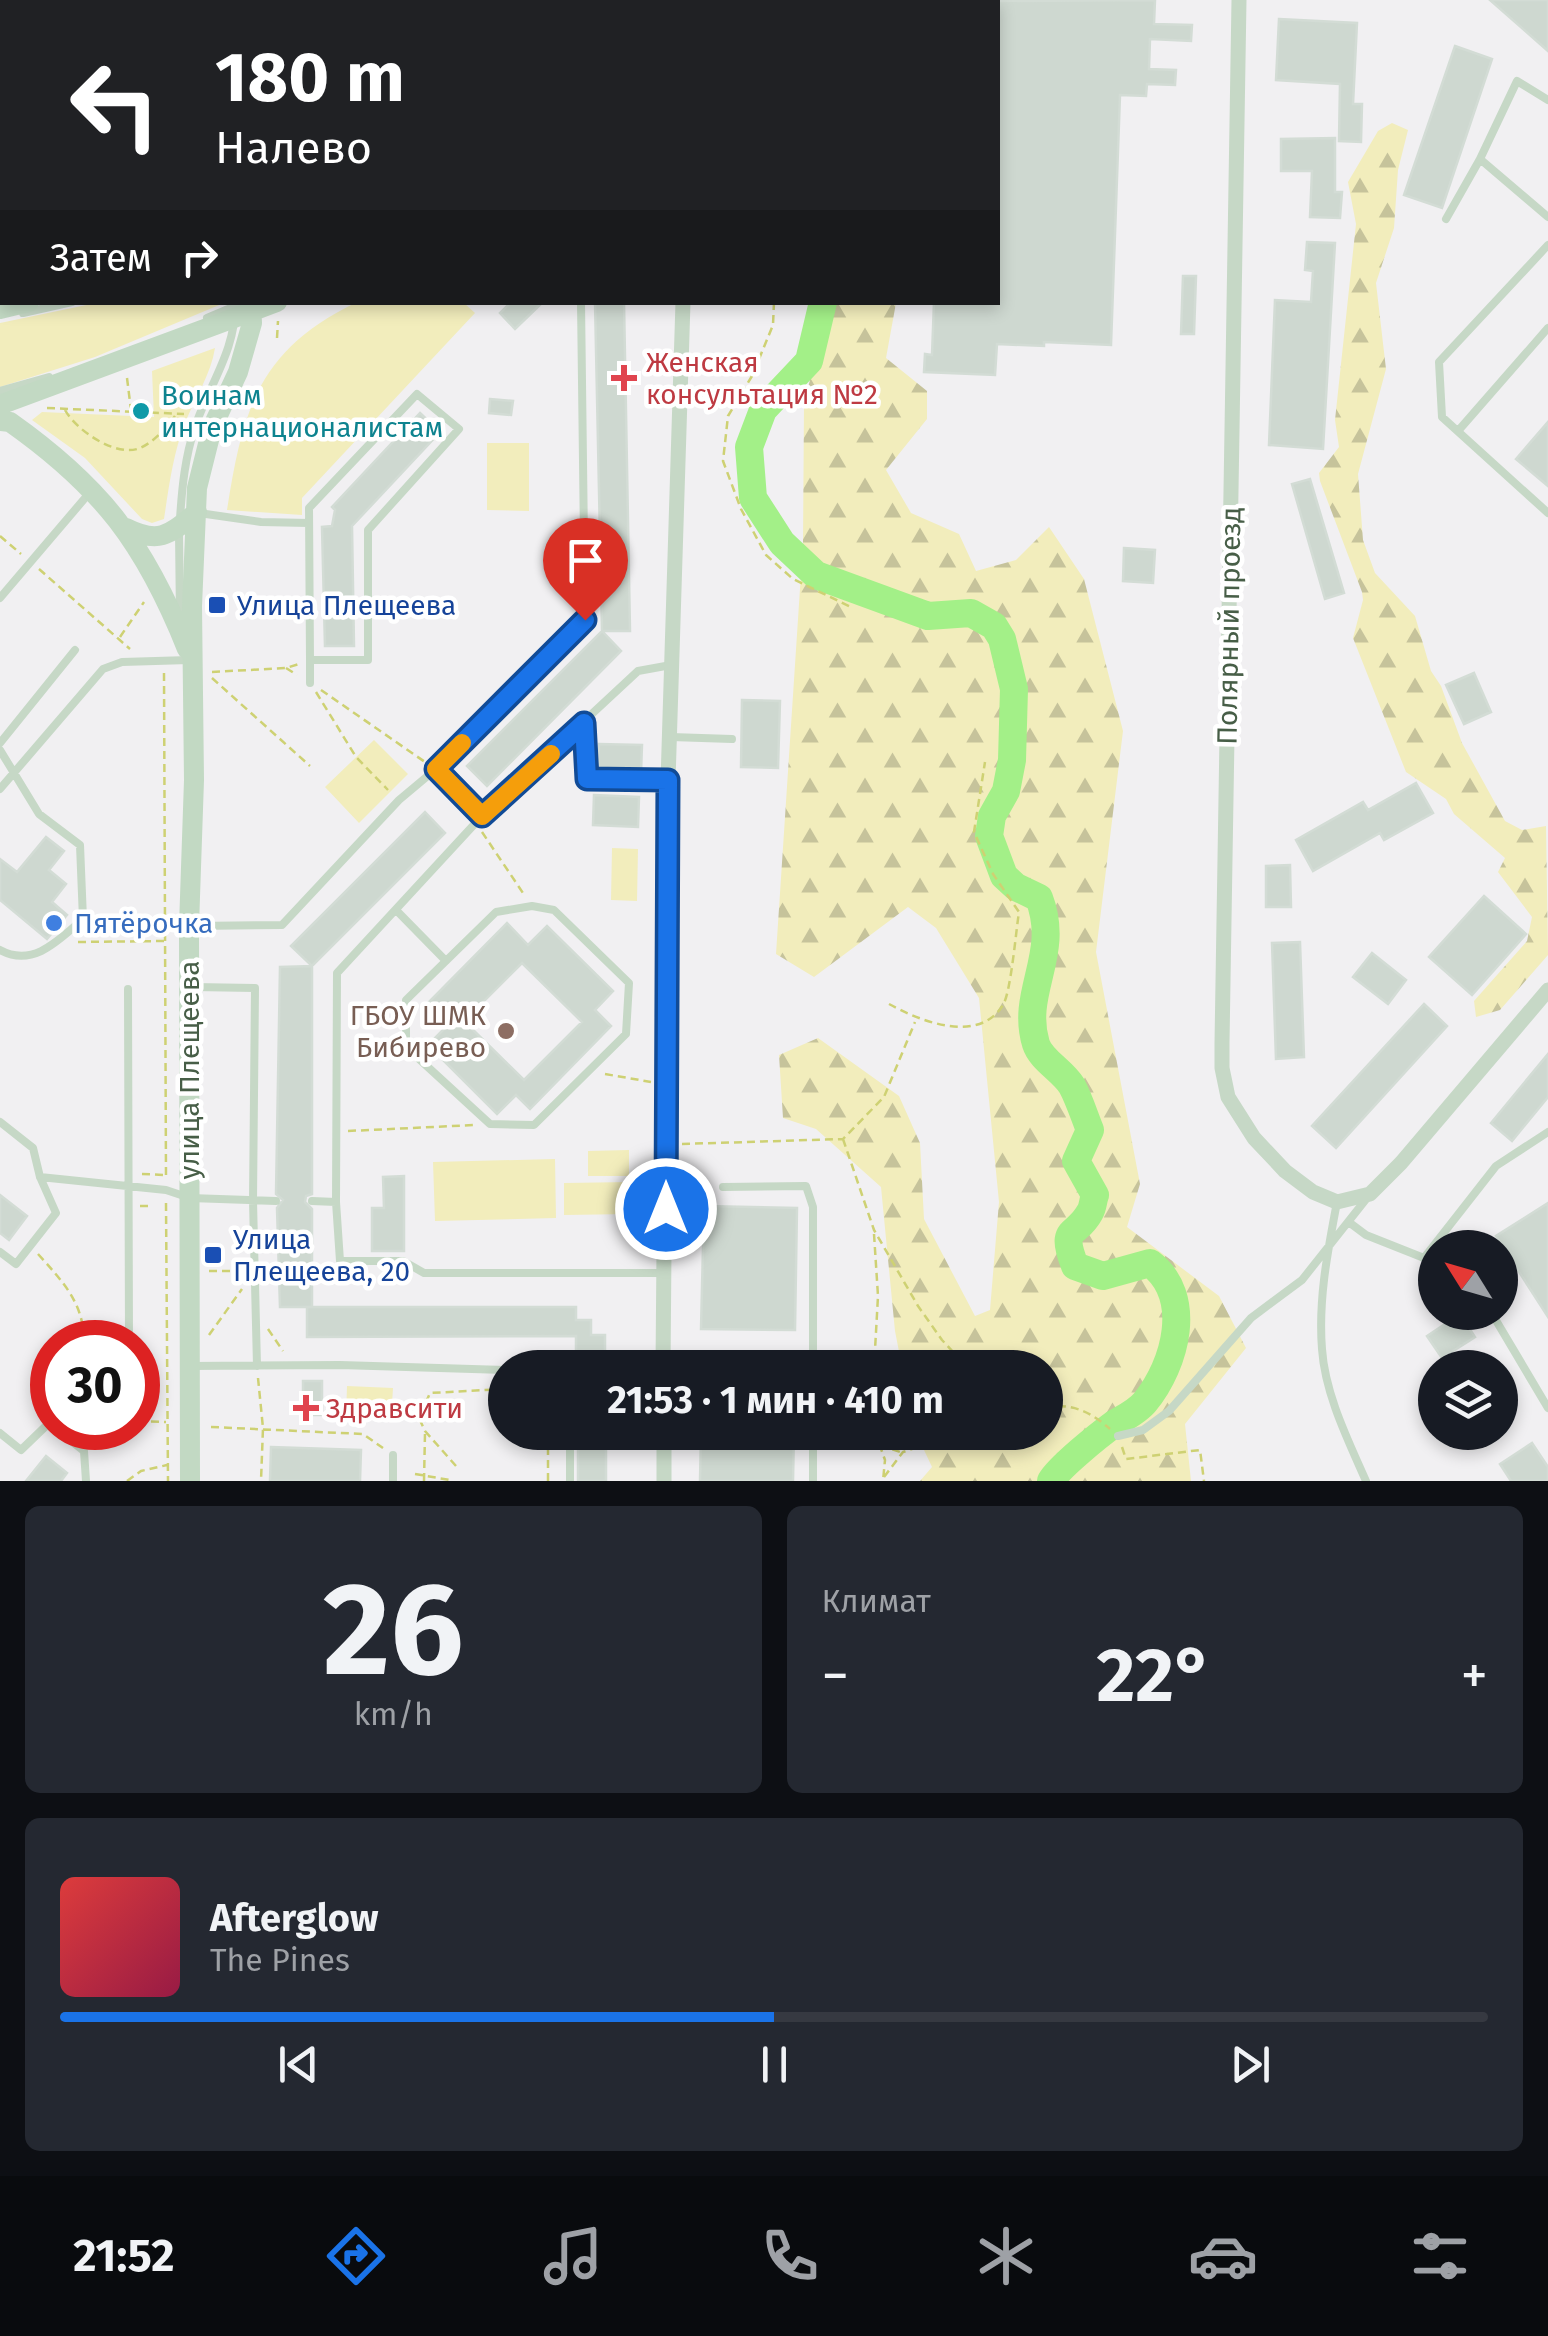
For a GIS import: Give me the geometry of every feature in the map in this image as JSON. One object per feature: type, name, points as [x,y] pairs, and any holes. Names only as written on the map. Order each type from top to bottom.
[{"type":"main road","points":[[0,405],[242,307],[278,312]]},
{"type":"main road","name":"улица Плещеева","points":[[190,1481],[188,987],[199,666],[197,488],[212,428],[238,372],[252,323],[242,307]]},
{"type":"main road","name":"улица Плещеева","points":[[0,421],[10,422],[65,463],[126,528],[199,666]]},
{"type":"main road","points":[[126,528],[156,538],[166,536],[197,512]]},
{"type":"street","name":"Полярный проезд","points":[[1239,0],[1222,1068],[1228,1097],[1254,1138],[1284,1170],[1314,1192],[1336,1202]]},
{"type":"street","points":[[663,1350],[670,665],[683,305]]},
{"type":"street","points":[[1336,1202],[1370,1194],[1548,990]]},
{"type":"street","points":[[664,1450],[664,1481]]},
{"type":"lane","points":[[1446,219],[1517,80],[1548,100]]},
{"type":"lane","points":[[1480,159],[1548,217]]},
{"type":"lane","points":[[1548,245],[1439,362],[1442,417],[1548,513]]},
{"type":"lane","points":[[0,318],[58,305]]},
{"type":"lane","points":[[189,934],[282,926],[399,800],[436,769],[585,620],[581,305]]},
{"type":"lane","points":[[0,391],[90,365],[242,307]]},
{"type":"lane","points":[[180,631],[179,527],[188,454],[242,307]]},
{"type":"lane","points":[[1458,431],[1548,328]]},
{"type":"lane","points":[[310,660],[368,660],[368,530],[458,428],[417,394],[309,508],[310,682]]},
{"type":"lane","points":[[0,598],[92,490]]},
{"type":"lane","points":[[197,512],[261,522],[309,523]]},
{"type":"lane","points":[[0,950],[13,957],[37,955],[84,920],[80,845],[39,814],[0,747],[75,650]]},
{"type":"lane","points":[[0,790],[103,669],[122,662],[163,661],[199,666]]},
{"type":"lane","points":[[666,1273],[424,1273],[403,1261],[340,1261],[336,1202],[337,973],[482,816],[638,671],[670,665]]},
{"type":"lane","points":[[584,723],[587,779],[668,780]]},
{"type":"lane","points":[[669,737],[732,738]]},
{"type":"lane","points":[[436,769],[482,816]]},
{"type":"lane","points":[[532,906],[554,910],[629,982],[626,1034],[534,1125],[490,1124],[406,1046],[406,1000],[446,961],[496,912],[532,906]]},
{"type":"lane","points":[[397,911],[446,961]]},
{"type":"lane","points":[[188,987],[255,988],[253,1201],[257,1366]]},
{"type":"lane","points":[[128,989],[129,1320]]},
{"type":"lane","points":[[0,1122],[33,1148],[40,1177],[56,1213],[16,1264],[0,1252]]},
{"type":"lane","points":[[1446,1230],[1496,1166],[1548,1132]]},
{"type":"lane","points":[[40,1177],[166,1190],[190,1198],[276,1201]]},
{"type":"lane","points":[[724,1187],[806,1186],[813,1207],[813,1350]]},
{"type":"lane","points":[[1118,1436],[1142,1430],[1170,1411],[1251,1318],[1302,1280],[1370,1194]]},
{"type":"lane","points":[[312,1201],[336,1202]]},
{"type":"lane","points":[[1336,1202],[1323,1282],[1322,1351],[1332,1398],[1366,1481]]},
{"type":"lane","points":[[1350,1223],[1366,1235],[1418,1256]]},
{"type":"lane","points":[[1501,1330],[1548,1408]]},
{"type":"lane","points":[[190,1366],[488,1370]]},
{"type":"lane","points":[[0,1433],[22,1450],[30,1442]]},
{"type":"lane","points":[[84,1450],[86,1481]]},
{"type":"lane","points":[[570,1450],[570,1481]]},
{"type":"lane","points":[[813,1450],[813,1481]]},
{"type":"lane","points":[[393,1455],[393,1481]]},
{"type":"path","points":[[774,305],[774,326],[752,376],[728,416],[724,461],[741,509],[766,555],[793,579],[854,608]]},
{"type":"path","points":[[277,338],[278,312]]},
{"type":"path","points":[[127,376],[131,412]]},
{"type":"path","points":[[41,408],[192,415]]},
{"type":"path","points":[[64,409],[89,434],[115,448],[131,450],[156,437],[176,414]]},
{"type":"path","points":[[0,536],[130,649]]},
{"type":"path","points":[[118,639],[150,592]]},
{"type":"path","points":[[199,666],[286,668],[310,660]]},
{"type":"path","points":[[163,661],[168,1481]]},
{"type":"path","points":[[211,677],[310,766]]},
{"type":"path","points":[[310,682],[436,769]]},
{"type":"path","points":[[310,682],[356,757],[390,792]]},
{"type":"path","points":[[164,704],[178,704]]},
{"type":"path","points":[[888,1004],[916,1019],[958,1027],[982,1024],[1004,1004],[1020,912],[993,874],[974,832],[985,762]]},
{"type":"path","points":[[482,816],[480,830],[532,906]]},
{"type":"path","points":[[56,942],[166,941],[189,934]]},
{"type":"path","points":[[666,1144],[844,1140],[884,1097],[916,1019]]},
{"type":"path","points":[[588,1071],[642,1082],[666,1080]]},
{"type":"path","points":[[336,1131],[490,1124]]},
{"type":"path","points":[[844,1140],[874,1230],[918,1306],[951,1350]]},
{"type":"path","points":[[874,1230],[878,1296],[875,1350]]},
{"type":"path","points":[[30,1245],[72,1293],[84,1320]]},
{"type":"path","points":[[208,1271],[255,1271]]},
{"type":"path","points":[[209,1335],[255,1271]]},
{"type":"path","points":[[256,1311],[292,1365]]},
{"type":"path","points":[[257,1366],[263,1428],[261,1481]]},
{"type":"path","points":[[456,1466],[425,1431],[419,1418],[430,1393],[488,1391]]},
{"type":"path","points":[[1063,1406],[1079,1408],[1102,1422]]},
{"type":"path","points":[[160,1422],[168,1422]]},
{"type":"path","points":[[209,1427],[364,1434],[393,1455]]},
{"type":"path","points":[[424,1481],[425,1431]]},
{"type":"path","points":[[1118,1436],[1126,1459],[1200,1450],[1204,1481]]},
{"type":"path","points":[[548,1450],[548,1481]]},
{"type":"path","points":[[881,1450],[883,1479]]},
{"type":"path","points":[[889,1450],[909,1450]]},
{"type":"path","points":[[883,1479],[903,1452]]},
{"type":"path","points":[[127,1481],[141,1471],[168,1465]]},
{"type":"path","points":[[415,1474],[450,1480]]},
{"type":"green space","points":[[1392,123],[1408,130],[1398,170],[1394,228],[1376,283],[1386,369],[1358,474],[1363,540],[1375,573],[1415,616],[1431,671],[1441,686],[1462,743],[1505,821],[1522,830],[1546,826],[1548,955],[1500,1010],[1476,1017],[1474,1001],[1527,941],[1532,917],[1498,872],[1505,858],[1454,814],[1446,799],[1406,772],[1353,638],[1362,592],[1319,473],[1339,447],[1335,420],[1356,224],[1348,182],[1378,131]]},
{"type":"green space","points":[[86,305],[219,305],[95,357],[0,387],[0,323]]},
{"type":"green space","points":[[352,305],[466,305],[475,313],[302,498],[302,515],[227,510],[240,442],[261,386],[297,341]]},
{"type":"green space","points":[[829,305],[896,305],[886,358],[927,391],[927,419],[886,470],[911,513],[959,534],[976,571],[1016,560],[1049,527],[1084,579],[1123,731],[1096,952],[1140,1184],[1127,1227],[1219,1296],[1246,1348],[1185,1424],[1191,1481],[920,1481],[932,1467],[924,1450],[1063,1450],[1063,1350],[899,1350],[881,1187],[816,1129],[783,1118],[779,1055],[818,1038],[899,1096],[920,1143],[924,1219],[975,1316],[990,1310],[999,1202],[979,998],[936,928],[908,907],[814,977],[776,954],[803,543],[804,403]]},
{"type":"green space","points":[[215,348],[181,435],[164,519],[152,523],[142,519],[85,458],[32,420],[42,412],[154,417],[152,371]]},
{"type":"green space","points":[[487,443],[529,443],[529,511],[487,510]]},
{"type":"green space","points":[[374,740],[408,774],[359,823],[325,787]]},
{"type":"green space","points":[[612,848],[638,849],[637,901],[611,900]]},
{"type":"green space","points":[[629,1150],[629,1176],[588,1176],[588,1151]]},
{"type":"green space","points":[[555,1159],[556,1218],[435,1221],[433,1162]]},
{"type":"green space","points":[[631,1182],[631,1214],[564,1215],[564,1183]]},
{"type":"green space","points":[[347,1386],[393,1388],[391,1420],[346,1418]]},
{"type":"building","points":[[1155,0],[1154,24],[1192,25],[1191,41],[1150,39],[1149,69],[1176,70],[1175,85],[1147,84],[1146,96],[1120,95],[1111,345],[997,344],[995,375],[924,372],[925,354],[932,355],[934,305],[1000,305],[1000,1]]},
{"type":"building","points":[[1490,0],[1548,0],[1548,51]]},
{"type":"building","points":[[1279,19],[1357,23],[1353,104],[1362,104],[1361,142],[1339,141],[1340,84],[1276,80]]},
{"type":"building","points":[[1455,46],[1492,59],[1442,208],[1404,195]]},
{"type":"building","points":[[1335,138],[1335,192],[1342,192],[1340,218],[1310,217],[1312,171],[1281,171],[1281,139]]},
{"type":"building","points":[[1307,242],[1335,243],[1323,449],[1269,445],[1275,300],[1311,302],[1313,271],[1305,270]]},
{"type":"building","points":[[1183,276],[1196,276],[1194,334],[1181,334]]},
{"type":"building","points":[[508,305],[540,305],[515,329],[500,313]]},
{"type":"building","points":[[595,305],[624,305],[630,631],[602,631]]},
{"type":"building","points":[[490,399],[513,401],[511,415],[489,413]]},
{"type":"building","points":[[420,413],[440,432],[352,526],[354,646],[325,646],[322,527],[332,526],[332,507]]},
{"type":"building","points":[[1548,422],[1548,486],[1516,459]]},
{"type":"building","points":[[1310,479],[1344,593],[1325,599],[1292,484]]},
{"type":"building","points":[[1124,548],[1155,550],[1153,583],[1123,581]]},
{"type":"building","points":[[602,631],[621,651],[487,786],[467,766]]},
{"type":"building","points":[[1474,673],[1491,712],[1464,724],[1446,685]]},
{"type":"building","points":[[742,700],[780,701],[778,768],[741,767]]},
{"type":"building","points":[[599,744],[642,745],[641,773],[598,772]]},
{"type":"building","points":[[1416,783],[1433,813],[1384,840],[1380,833],[1313,871],[1296,840],[1363,802],[1368,810]]},
{"type":"building","points":[[594,795],[639,797],[638,827],[593,825]]},
{"type":"building","points":[[425,812],[445,833],[312,966],[291,946]]},
{"type":"building","points":[[46,837],[64,851],[49,870],[66,884],[52,902],[67,915],[47,939],[0,900],[0,859],[17,872]]},
{"type":"building","points":[[1290,865],[1291,907],[1266,907],[1266,866]]},
{"type":"building","points":[[1484,896],[1526,934],[1472,995],[1429,957]]},
{"type":"building","points":[[507,923],[528,945],[547,926],[613,991],[595,1010],[611,1026],[530,1109],[516,1095],[497,1114],[428,1045],[446,1027],[425,1006]],"holes":[[[522,963],[582,1022],[524,1080],[464,1021]]]},
{"type":"building","points":[[1300,942],[1304,1057],[1276,1059],[1272,943]]},
{"type":"building","points":[[1372,953],[1406,980],[1388,1004],[1353,977]]},
{"type":"building","points":[[312,966],[312,1194],[306,1196],[305,1202],[312,1209],[312,1307],[280,1307],[277,1208],[283,1200],[276,1194],[280,967]]},
{"type":"building","points":[[1424,1004],[1447,1026],[1336,1148],[1312,1126]]},
{"type":"building","points":[[1548,1054],[1548,1097],[1512,1141],[1491,1123]]},
{"type":"building","points":[[404,1176],[404,1251],[372,1251],[372,1208],[384,1208],[383,1177]]},
{"type":"building","points":[[0,1195],[27,1216],[9,1240],[0,1233]]},
{"type":"building","points":[[1548,1203],[1548,1317],[1518,1270],[1518,1230],[1505,1230]]},
{"type":"building","points":[[704,1206],[797,1208],[795,1330],[701,1329]]},
{"type":"building","points":[[307,1307],[576,1307],[576,1320],[591,1320],[591,1335],[605,1335],[605,1350],[576,1350],[576,1336],[307,1337]]},
{"type":"building","points":[[1436,1330],[1470,1330],[1475,1337],[1455,1350],[1437,1350],[1427,1336]]},
{"type":"building","points":[[303,1381],[322,1381],[322,1415],[303,1415]]},
{"type":"building","points":[[1532,1443],[1548,1467],[1548,1481],[1511,1481],[1500,1464]]},
{"type":"building","points":[[271,1447],[361,1450],[360,1481],[270,1481]]},
{"type":"building","points":[[578,1450],[606,1450],[606,1481],[578,1481]]},
{"type":"building","points":[[701,1450],[794,1450],[793,1481],[700,1481]]},
{"type":"building","points":[[46,1456],[67,1473],[61,1481],[26,1481]]},
{"type":"waterway","points":[[822,305],[809,361],[763,410],[749,447],[753,498],[782,543],[816,575],[928,616],[971,613],[994,626],[1002,639],[1014,689],[1012,760],[1006,791],[992,816],[989,836],[1004,876],[1039,898],[1046,938],[1033,1007],[1036,1044],[1072,1086],[1090,1130],[1076,1161],[1095,1195],[1085,1220],[1071,1233],[1070,1253],[1075,1266],[1103,1276],[1150,1263],[1164,1277],[1176,1311],[1172,1350],[1145,1402],[1090,1443],[1051,1481]]},
{"type":"slow traffic","points":[[462,743],[436,769],[482,816],[551,754]]},
{"type":"place","name":"Женская консультация №2","points":[[624,378]]},
{"type":"place","name":"Воинам интернационалистам","points":[[141,411]]},
{"type":"place","name":"Улица Плещеева","points":[[217,605]]},
{"type":"place","name":"Пятёрочка","points":[[54,923]]},
{"type":"place","name":"ГБОУ ШМК Бибирево","points":[[506,1031]]},
{"type":"place","name":"Улица Плещеева, 20","points":[[213,1255]]},
{"type":"place","name":"Здравсити","points":[[306,1408]]},
{"type":"route","points":[[585,620],[436,769],[482,816],[584,723],[587,779],[668,780],[666,1209]]}]
